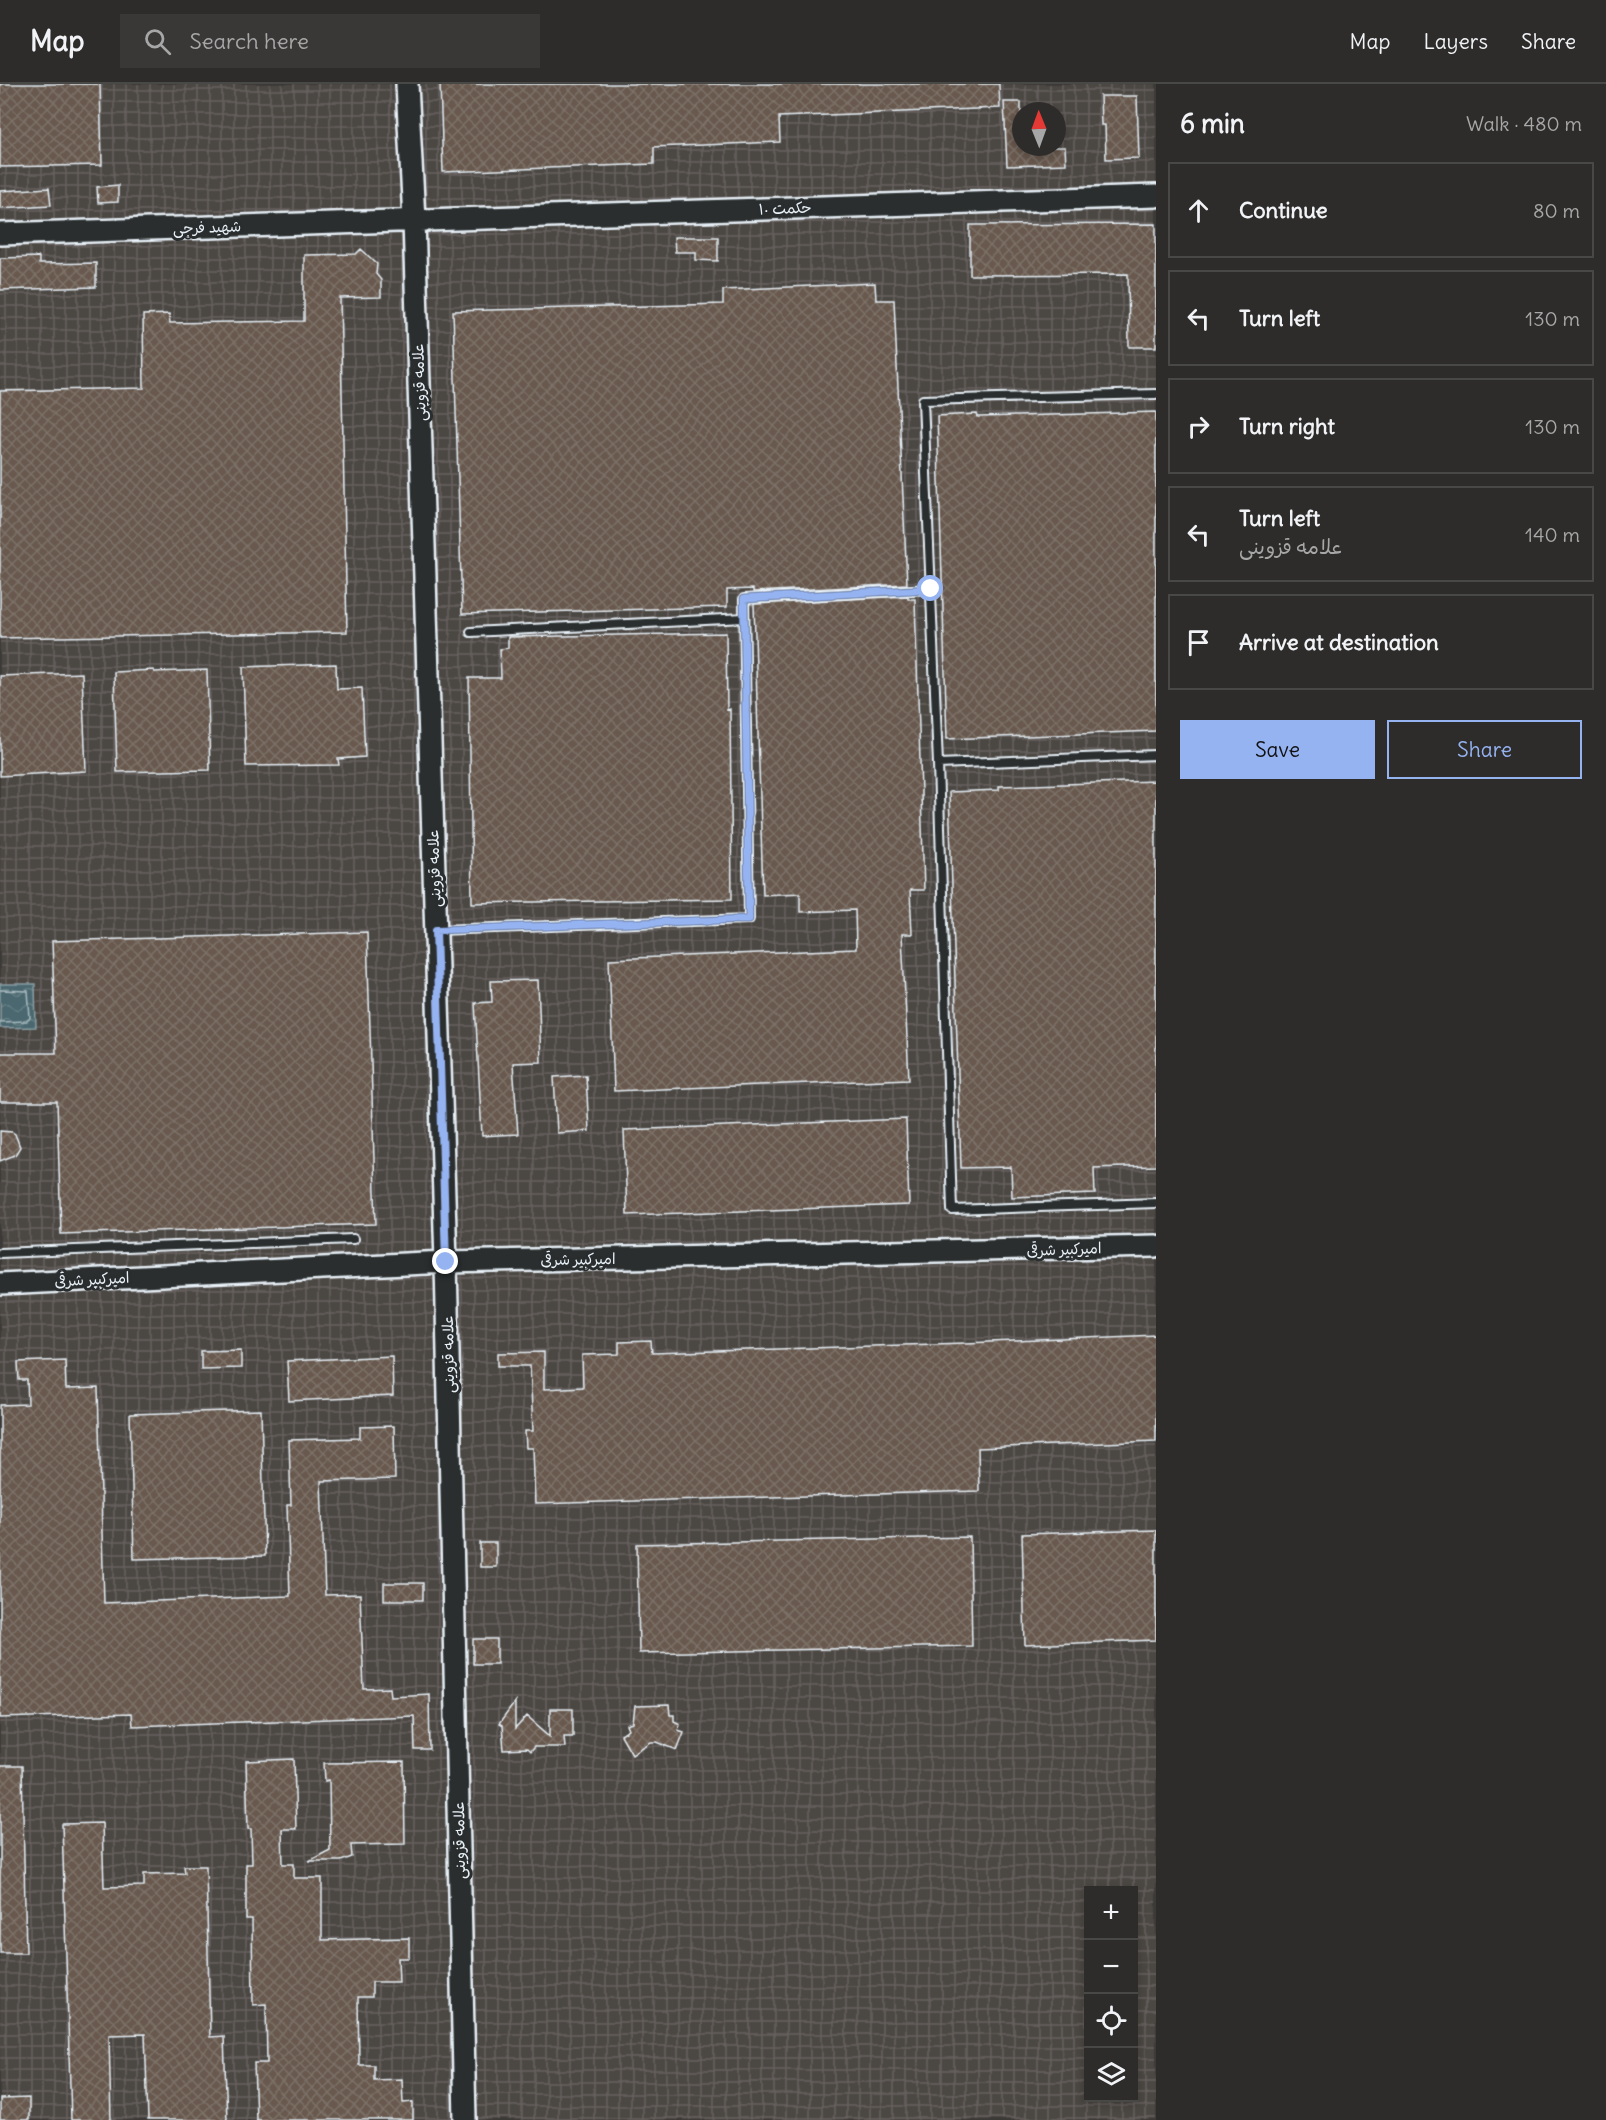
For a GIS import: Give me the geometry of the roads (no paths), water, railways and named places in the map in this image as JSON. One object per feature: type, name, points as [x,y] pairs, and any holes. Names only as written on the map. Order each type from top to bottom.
[{"type":"street","name":"علامه قزوینی","points":[[407,84],[414,220],[446,1262],[465,2120]]},
{"type":"street","name":"حکمت ۱۰","points":[[414,220],[1156,196]]},
{"type":"street","name":"شهید فرجی","points":[[0,234],[414,220]]},
{"type":"street","name":"امیرکبیر شرقی","points":[[0,1284],[446,1262],[1156,1246]]},
{"type":"lane","points":[[1156,394],[923,400],[938,764],[952,1210],[1156,1203]]},
{"type":"lane","points":[[436,930],[749,919],[744,599],[931,589]]},
{"type":"lane","points":[[471,632],[744,618]]},
{"type":"lane","points":[[938,764],[1156,755]]},
{"type":"lane","points":[[0,1253],[352,1239]]},
{"type":"water","points":[[0,984],[35,984],[36,1027],[0,1028]]}]
